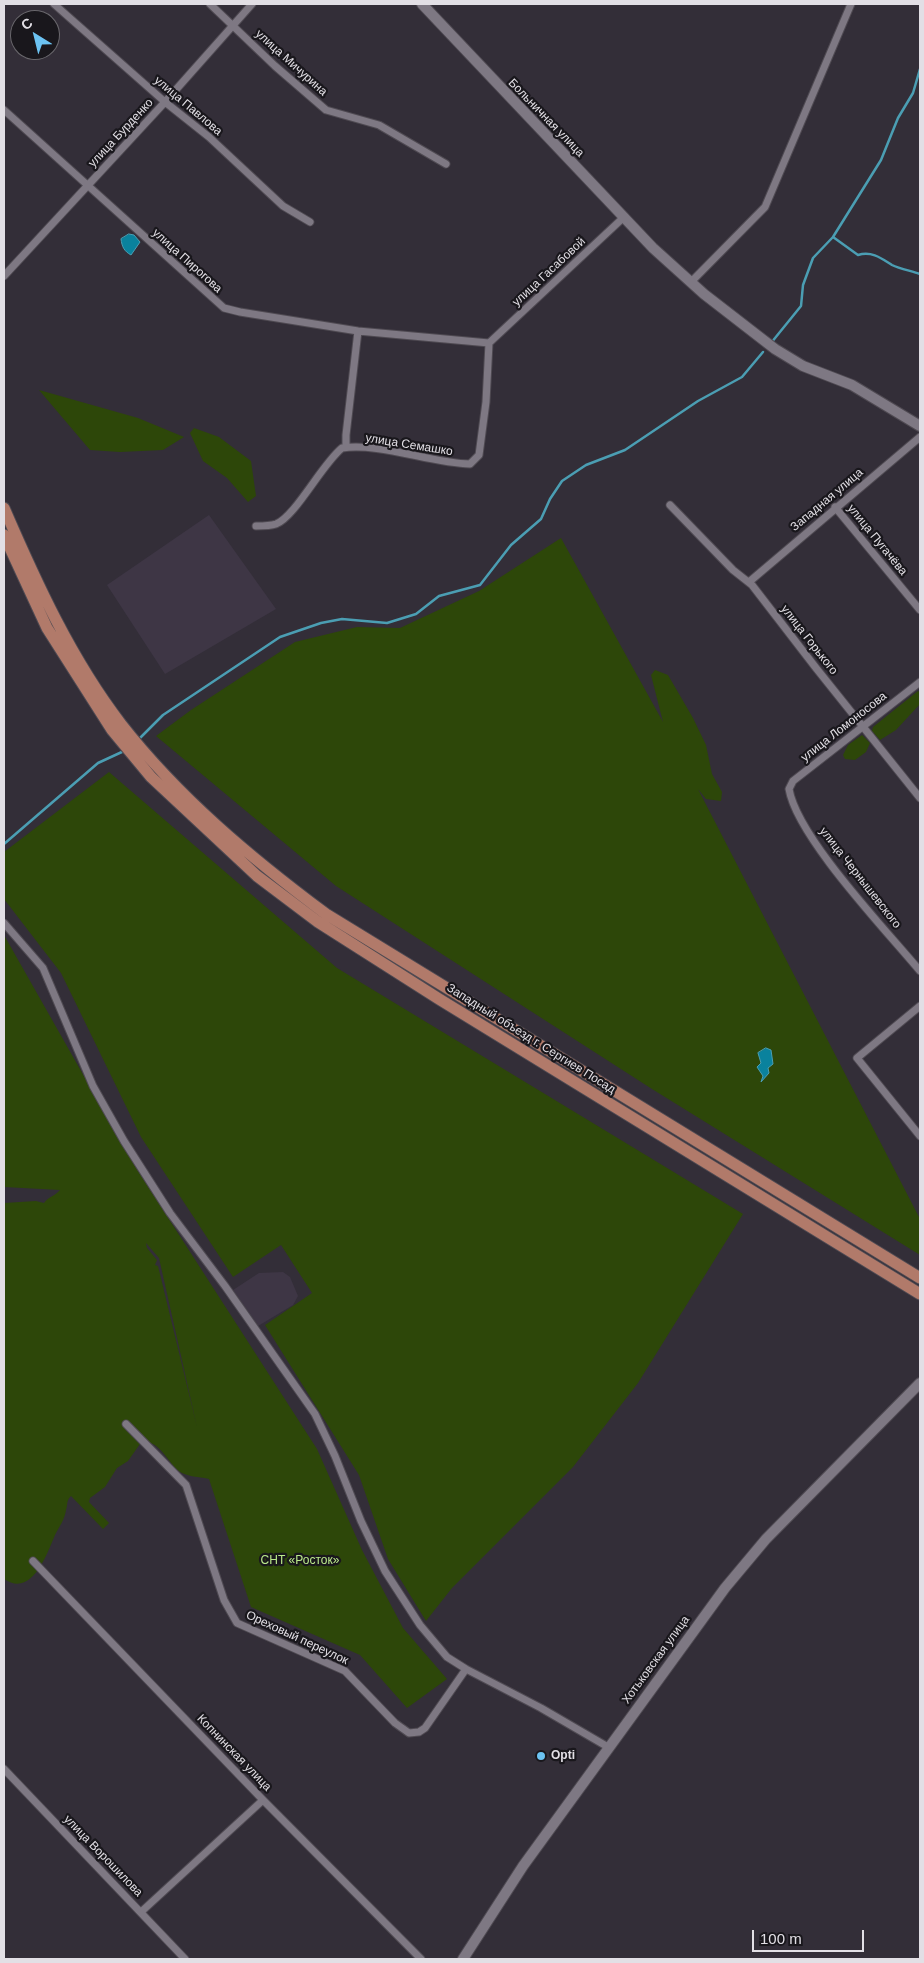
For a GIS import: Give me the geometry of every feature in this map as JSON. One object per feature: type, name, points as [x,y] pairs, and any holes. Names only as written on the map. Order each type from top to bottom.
[{"type":"main road","name":"Больничная улица","points":[[422,4],[653,248],[691,282],[775,350],[803,366],[852,385],[920,426]]},
{"type":"main road","points":[[4,508],[57,622],[116,726]]},
{"type":"main road","points":[[4,535],[47,628],[116,726],[155,773]]},
{"type":"main road","name":"Западный объезд г. Сергиев Посад","points":[[155,773],[227,836],[326,914],[920,1278]]},
{"type":"main road","name":"Западный объезд г. Сергиев Посад","points":[[155,773],[257,876],[318,922],[439,999],[920,1294]]},
{"type":"main road","name":"Хотьковская улица","points":[[463,1959],[523,1866],[688,1636],[760,1546],[920,1384]]},
{"type":"street","name":"улица Павлова","points":[[54,4],[165,102],[209,137],[283,206],[310,222]]},
{"type":"street","name":"улица Мичурина","points":[[210,4],[275,66],[326,110],[379,126],[446,164]]},
{"type":"street","name":"улица Бурденко","points":[[4,276],[165,102],[252,4]]},
{"type":"street","points":[[691,282],[765,207],[851,4]]},
{"type":"street","name":"улица Пирогова","points":[[4,110],[87,187],[224,308],[358,331],[490,344]]},
{"type":"street","name":"улица Гасабовой","points":[[490,344],[624,218]]},
{"type":"street","points":[[346,447],[358,331]]},
{"type":"street","name":"улица Семашко","points":[[256,526],[277,524],[289,514],[332,456],[342,448],[377,449],[448,463],[470,464],[479,455],[486,402],[490,344]]},
{"type":"street","name":"Западная улица","points":[[749,582],[835,507],[920,437]]},
{"type":"street","name":"улица Горького","points":[[670,505],[733,570],[749,582],[920,798]]},
{"type":"street","name":"улица Пугачёва","points":[[835,507],[920,610]]},
{"type":"street","name":"улица Ломоносова","points":[[790,794],[789,789],[793,781],[920,682]]},
{"type":"street","name":"улица Чернышевского","points":[[790,794],[799,818],[840,875],[920,971]]},
{"type":"street","points":[[4,923],[43,968],[93,1086],[139,1165],[170,1213],[225,1286],[315,1414],[335,1456],[361,1521],[386,1571],[420,1625],[448,1657],[466,1669],[541,1708],[608,1747]]},
{"type":"street","points":[[920,1006],[857,1058],[920,1136]]},
{"type":"street","name":"Ореховый переулок","points":[[126,1424],[186,1485],[224,1600],[237,1623],[345,1671],[395,1723],[409,1733],[419,1732],[430,1720],[466,1669]]},
{"type":"street","name":"Копнинская улица","points":[[33,1560],[263,1800],[421,1959]]},
{"type":"street","name":"улица Ворошилова","points":[[4,1769],[185,1959]]},
{"type":"street","points":[[141,1912],[263,1800]]},
{"type":"shaded area","points":[[209,515],[276,609],[165,674],[107,585]]},
{"type":"shaded area","points":[[283,1272],[290,1277],[298,1296],[293,1305],[258,1326],[233,1290],[259,1273]]},
{"type":"green space","points":[[39,390],[138,418],[184,437],[163,450],[120,452],[90,450]]},
{"type":"green space","points":[[194,428],[219,437],[251,461],[256,496],[248,502],[227,478],[203,461],[190,433]]},
{"type":"green space","points":[[561,538],[663,722],[651,675],[655,670],[668,675],[693,718],[706,745],[712,774],[722,792],[721,801],[706,799],[698,789],[920,1219],[920,1255],[652,1089],[336,886],[156,736],[191,710],[295,642],[357,627],[400,628],[479,591]]},
{"type":"green space","points":[[918,691],[920,692],[920,704],[896,730],[880,740],[872,731],[873,727]]},
{"type":"green space","points":[[862,735],[870,743],[866,752],[855,760],[845,759],[843,755],[848,745]]},
{"type":"green space","points":[[109,772],[337,968],[743,1214],[638,1383],[573,1467],[452,1588],[426,1621],[388,1559],[359,1475],[265,1325],[312,1293],[281,1245],[233,1277],[141,1137],[61,973],[4,899],[4,852]]},
{"type":"green space","name":"СНТ «Росток»","points":[[4,935],[136,1168],[317,1449],[362,1550],[403,1628],[447,1679],[407,1708],[360,1655],[251,1607],[209,1479],[182,1473],[177,1470],[158,1448],[147,1442],[140,1444],[128,1461],[117,1468],[105,1487],[90,1498],[89,1502],[109,1523],[103,1529],[71,1496],[63,1520],[48,1553],[37,1571],[23,1583],[14,1583],[4,1579],[4,1203],[36,1201],[44,1203],[60,1190],[4,1187]],"holes":[[[146,1243],[159,1258],[197,1427],[158,1266],[155,1265],[157,1260],[147,1248]]]},
{"type":"water","points":[[129,234],[134,235],[140,242],[131,255],[124,248],[121,239]]},
{"type":"water","points":[[766,1048],[771,1050],[773,1064],[768,1068],[769,1073],[761,1082],[763,1076],[757,1067],[761,1063],[758,1053]]},
{"type":"waterway","points":[[771,343],[801,306],[803,285],[813,258],[833,237],[881,160],[898,118],[913,93],[920,69]]},
{"type":"waterway","points":[[833,237],[858,255],[872,255],[895,266],[920,274]]},
{"type":"waterway","points":[[138,740],[163,715],[280,637],[321,623],[342,619],[387,623],[416,614],[439,596],[480,585],[511,545],[541,519],[550,499],[562,481],[586,465],[625,450],[698,401],[742,377],[763,352]]},
{"type":"waterway","points":[[4,844],[98,763],[124,751]]},
{"type":"place","name":"Opti","points":[[541,1756]]}]
